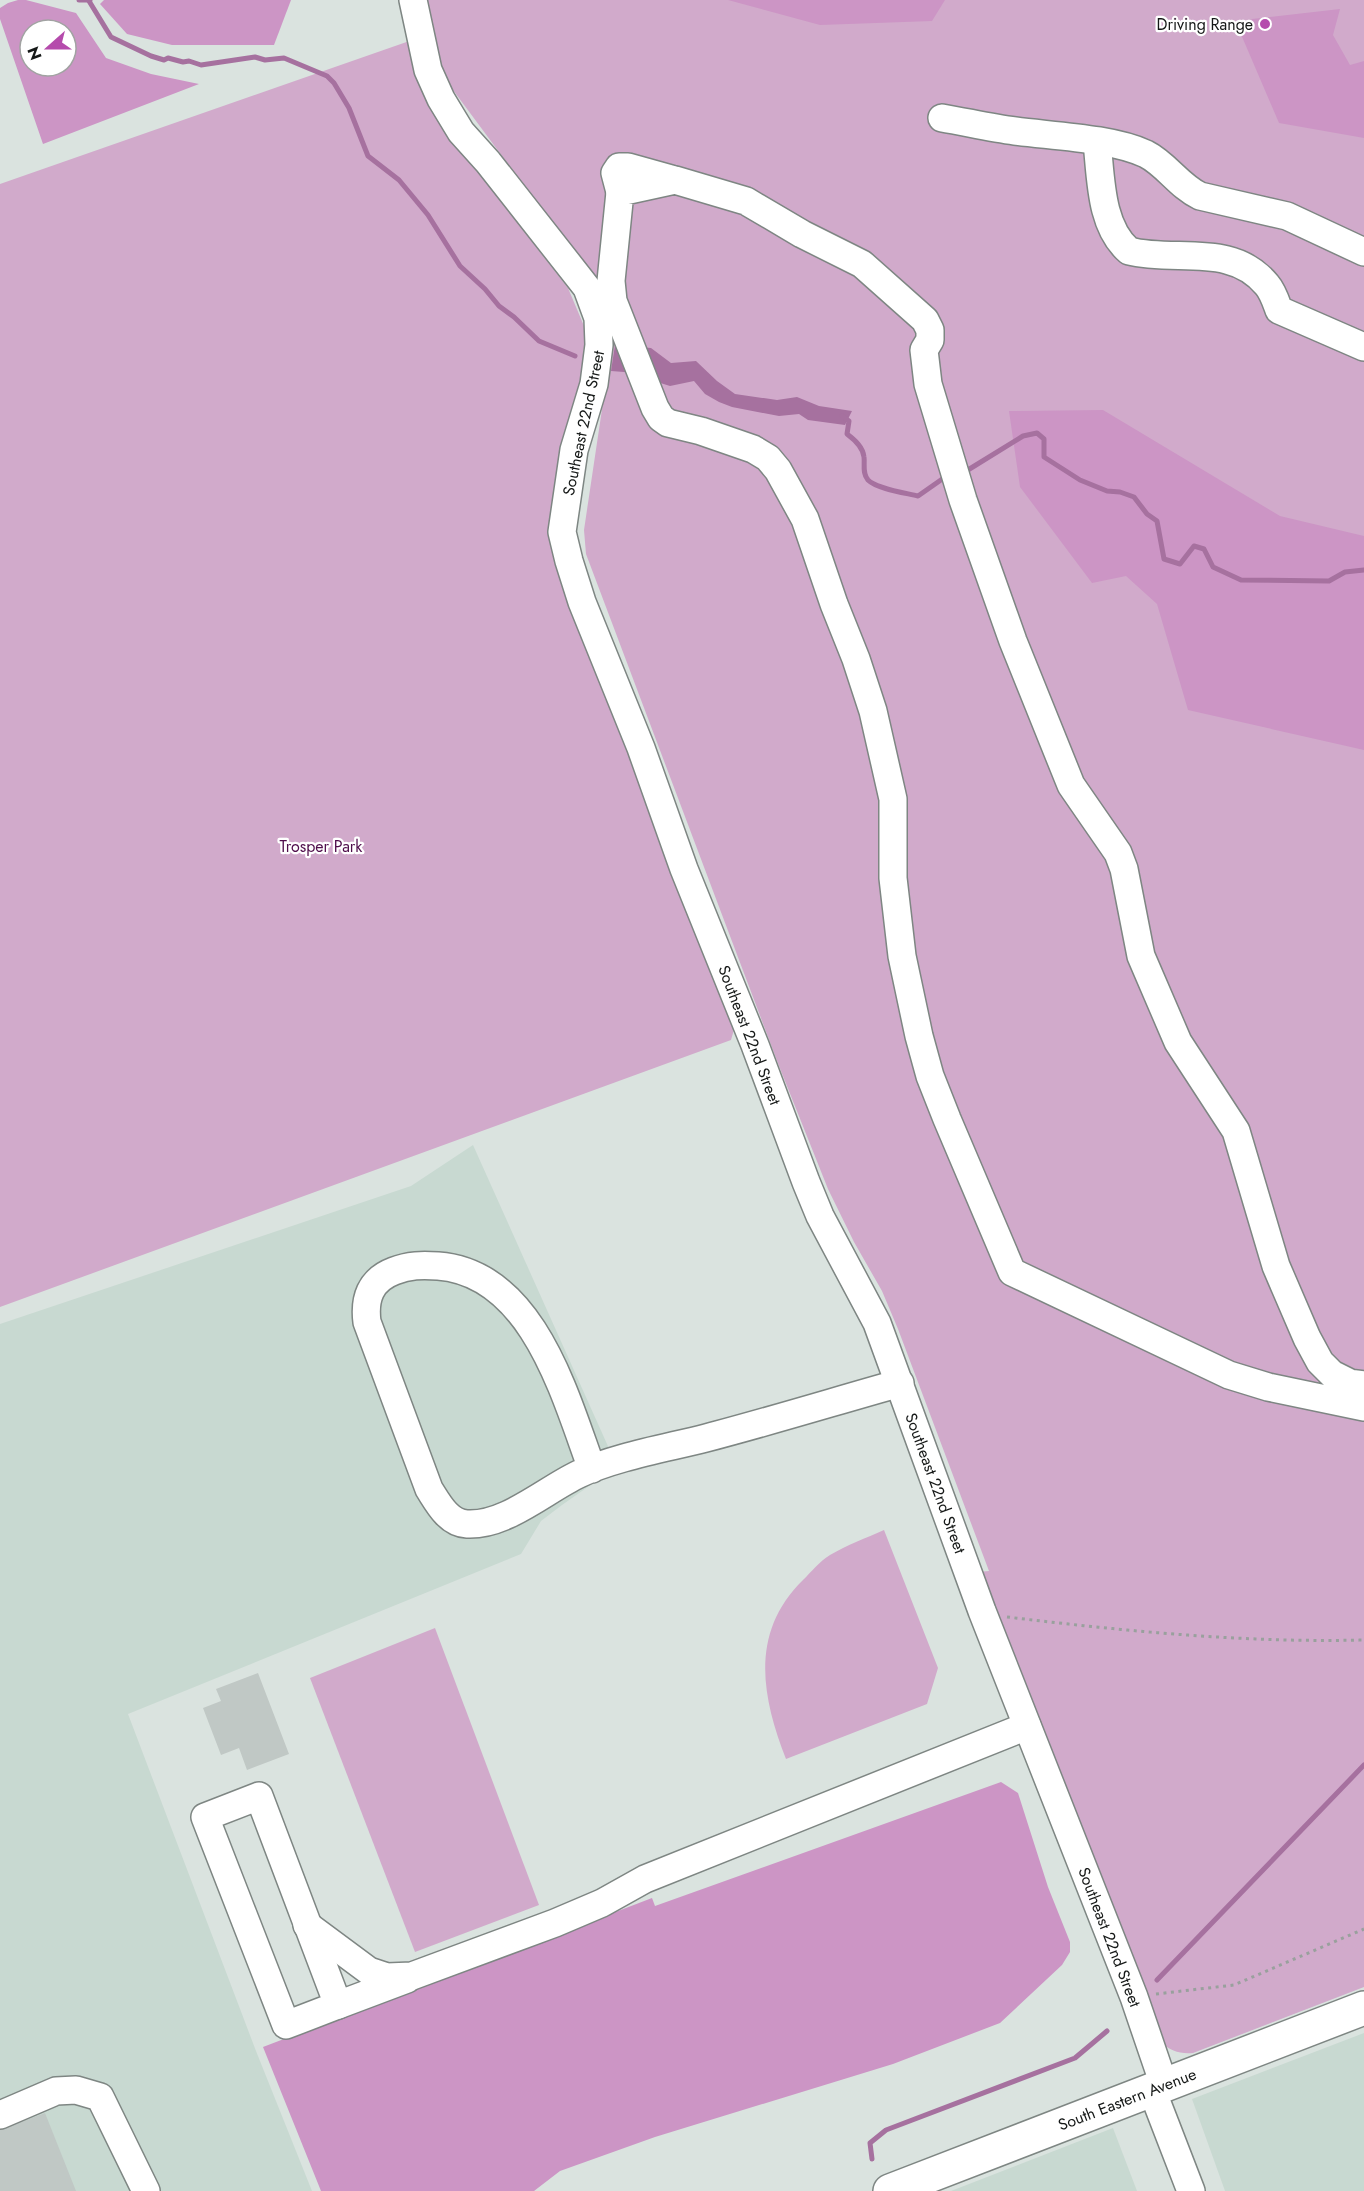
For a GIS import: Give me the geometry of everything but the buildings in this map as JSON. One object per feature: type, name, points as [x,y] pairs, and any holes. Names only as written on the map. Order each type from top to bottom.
[{"type":"main road","name":"South Eastern Avenue","points":[[890,2191],[1364,2008]]},
{"type":"street","name":"Southeast 22nd Street","points":[[413,0],[428,70],[441,99],[461,132],[488,162],[587,288],[598,318],[599,345],[594,384],[574,450],[562,532],[569,561],[582,602],[806,1182],[820,1216],[877,1323],[900,1383],[982,1611],[1134,1997],[1158,2088],[1191,2191]]},
{"type":"street","points":[[942,118],[1126,147],[1148,155],[1200,196],[1287,216],[1364,252]]},
{"type":"street","points":[[1097,142],[1109,223],[1121,244],[1130,251],[1218,256],[1234,261],[1250,270],[1269,287],[1279,310],[1364,347]]},
{"type":"street","points":[[1364,1385],[1350,1383],[1332,1374],[1320,1362],[1303,1330],[1276,1266],[1236,1131],[1178,1042],[1141,956],[1124,869],[1118,853],[1071,785],[1013,641],[948,456],[928,384],[924,350],[930,340],[930,330],[925,320],[862,264],[802,234],[753,205],[675,180],[628,167],[619,167],[615,173],[620,192],[611,281],[613,301],[661,418],[668,423],[701,431],[753,449],[768,458],[778,470],[805,519],[873,711],[893,799],[893,878],[902,956],[919,1036],[930,1076],[1012,1272],[1229,1375],[1268,1387],[1364,1407]]},
{"type":"street","points":[[592,1469],[560,1380],[544,1348],[528,1322],[502,1294],[469,1272],[442,1266],[408,1265],[388,1273],[373,1283],[365,1308],[367,1322],[429,1489],[444,1513],[465,1524],[485,1523],[520,1508],[592,1469],[900,1383]]},
{"type":"street","points":[[338,2005],[259,1796],[206,1817],[286,2025],[555,1923],[602,1903],[645,1879],[1027,1726]]},
{"type":"street","points":[[308,1925],[369,1971],[387,1977],[412,1977]]},
{"type":"street","points":[[0,2115],[56,2091],[76,2090],[100,2097],[146,2191]]},
{"type":"path","points":[[982,1611],[1004,1617],[1128,1631],[1304,1641],[1364,1640]]},
{"type":"path","points":[[1134,1997],[1234,1985],[1364,1929]]},
{"type":"shaded area","points":[[26,0],[76,13],[106,58],[151,74],[199,84],[43,144],[20,78],[78,78],[78,18],[18,18],[18,71],[0,19],[0,8],[8,3]]},
{"type":"shaded area","points":[[104,0],[291,0],[274,45],[172,45],[127,34],[100,4]]},
{"type":"shaded area","points":[[728,0],[945,0],[932,21],[820,25]]},
{"type":"shaded area","points":[[1340,9],[1333,35],[1350,65],[1364,61],[1364,138],[1279,123],[1240,32],[1252,19]]},
{"type":"shaded area","points":[[615,345],[651,348],[671,363],[696,361],[735,394],[777,400],[797,397],[819,406],[852,411],[845,425],[808,420],[799,414],[779,416],[732,407],[705,394],[694,381],[670,386],[637,373],[611,371]]},
{"type":"shaded area","points":[[1103,410],[1280,516],[1364,536],[1364,750],[1188,710],[1157,604],[1126,576],[1092,583],[1020,487],[1009,411]]},
{"type":"shaded area","points":[[473,1145],[620,1473],[592,1484],[541,1521],[521,1554],[128,1714],[256,2051],[312,2191],[0,2191],[0,1324],[411,1186]]},
{"type":"shaded area","points":[[1001,1782],[1018,1793],[1048,1887],[1070,1942],[1070,1952],[1062,1965],[1000,2023],[893,2064],[655,2137],[560,2171],[534,2191],[321,2191],[263,2047],[652,1898],[655,1906]]},
{"type":"shaded area","points":[[1364,2033],[1364,2191],[1225,2191],[1192,2099]]},
{"type":"shaded area","points":[[1113,2128],[1137,2191],[951,2191]]},
{"type":"green space","points":[[427,0],[1364,0],[1364,1987],[1193,2053],[1175,2051],[1160,2042],[978,1572],[989,1571],[898,1329],[882,1291],[854,1242],[828,1189],[779,1066],[586,554],[584,530],[611,349],[604,293],[450,86],[435,48]]},
{"type":"green space","name":"Trosper Park","points":[[418,38],[454,141],[568,288],[584,326],[581,383],[554,507],[735,1026],[731,1040],[0,1307],[0,184]]},
{"type":"green space","points":[[884,1530],[938,1668],[927,1704],[786,1759],[777,1735],[766,1688],[765,1665],[774,1621],[786,1600],[823,1560],[843,1548]]},
{"type":"green space","points":[[435,1628],[539,1905],[415,1952],[310,1678]]},
{"type":"waterway","points":[[79,0],[90,0]]},
{"type":"waterway","points":[[89,1],[111,37],[151,56],[164,60],[168,58],[183,62],[189,61],[201,65],[255,57],[265,60],[284,58],[327,76],[334,83],[349,108],[368,156],[399,180],[428,215],[460,266],[485,289],[499,306],[539,341],[575,356]]},
{"type":"waterway","points":[[842,416],[849,421],[847,434],[862,450],[865,475],[872,483],[918,496],[948,475]]},
{"type":"waterway","points":[[963,473],[1023,436],[1037,433],[1044,439],[1044,457],[1080,480],[1107,491],[1120,492],[1134,497],[1147,514],[1157,521],[1164,559],[1180,564],[1194,546],[1204,549],[1213,567],[1241,580],[1329,581],[1345,572],[1364,570]]},
{"type":"waterway","points":[[1157,1980],[1364,1765]]},
{"type":"waterway","points":[[872,2159],[870,2143],[886,2130],[1075,2058],[1107,2031]]},
{"type":"place","name":"Driving Range","points":[[1265,24]]}]
